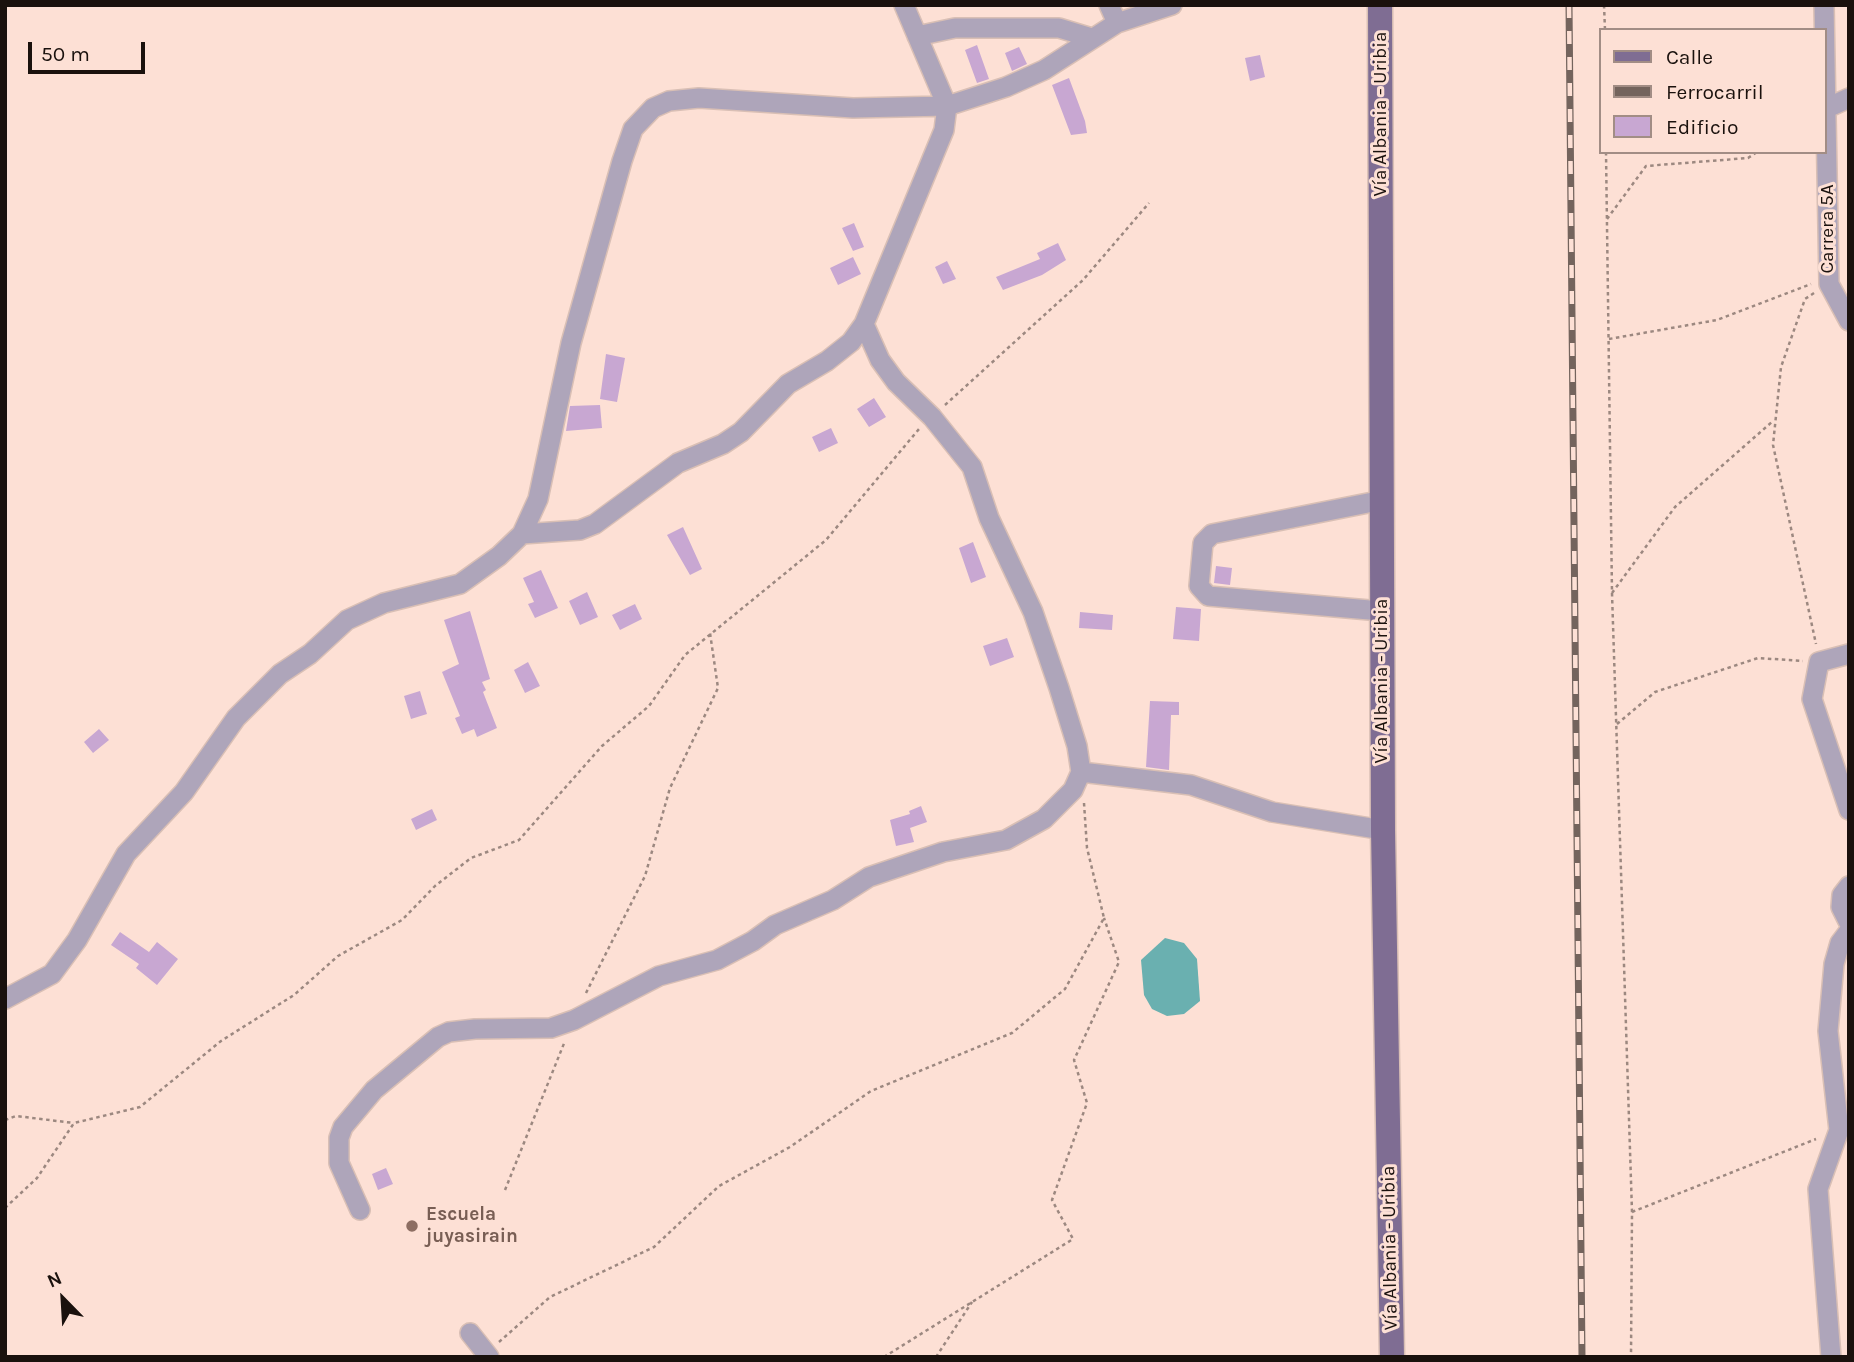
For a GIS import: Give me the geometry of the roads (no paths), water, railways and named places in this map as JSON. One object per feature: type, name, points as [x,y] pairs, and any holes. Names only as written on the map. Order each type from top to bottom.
[{"type":"main road","name":"Vía Albania - Uribia","points":[[1380,5],[1382,830],[1392,1357]]},
{"type":"street","points":[[522,534],[580,530],[595,524],[611,509],[678,463],[723,444],[741,432],[788,384],[827,361],[851,341],[864,324],[944,130],[947,106],[904,5]]},
{"type":"street","points":[[5,999],[52,974],[76,940],[126,854],[184,792],[236,718],[280,674],[310,654],[347,620],[384,603],[460,584],[499,556],[522,534],[538,499],[571,343],[622,161],[633,129],[653,108],[669,101],[699,99],[853,108],[947,106],[976,99],[1044,70],[1092,38],[1113,14],[1172,5]]},
{"type":"street","name":"Carrera 5A","points":[[1824,5],[1825,28]]},
{"type":"street","points":[[917,36],[955,28],[1059,28],[1092,38]]},
{"type":"street","name":"Carrera 5A","points":[[1826,74],[1829,284]]},
{"type":"street","points":[[1827,108],[1849,98]]},
{"type":"street","points":[[1849,278],[1829,284],[1849,321]]},
{"type":"street","points":[[360,1210],[340,1163],[339,1138],[353,1112],[374,1090],[438,1037],[449,1032],[551,1028],[574,1020],[659,976],[717,960],[753,941],[775,925],[832,900],[869,877],[920,858],[1006,840],[1045,819],[1077,781],[1077,746],[1033,612],[989,518],[972,467],[932,417],[897,382],[880,360],[864,324]]},
{"type":"street","points":[[1381,611],[1208,596],[1199,586],[1203,543],[1212,534],[1383,500]]},
{"type":"street","points":[[1849,654],[1819,662],[1812,699],[1849,810]]},
{"type":"street","points":[[1077,781],[1191,785],[1272,812],[1382,830]]},
{"type":"street","points":[[1849,886],[1842,895],[1841,907],[1849,923]]},
{"type":"street","points":[[1831,1357],[1818,1189],[1844,1129],[1828,1031],[1834,964],[1840,943],[1849,931]]},
{"type":"street","points":[[1829,1323],[1849,1317]]},
{"type":"street","points":[[470,1333],[488,1355]]},
{"type":"water","points":[[1165,938],[1184,943],[1197,959],[1200,1001],[1184,1014],[1167,1016],[1152,1009],[1144,995],[1141,960]]},
{"type":"railway","points":[[1569,5],[1582,1357]]},
{"type":"place","name":"Escuela juyasirain","points":[[412,1226]]}]
